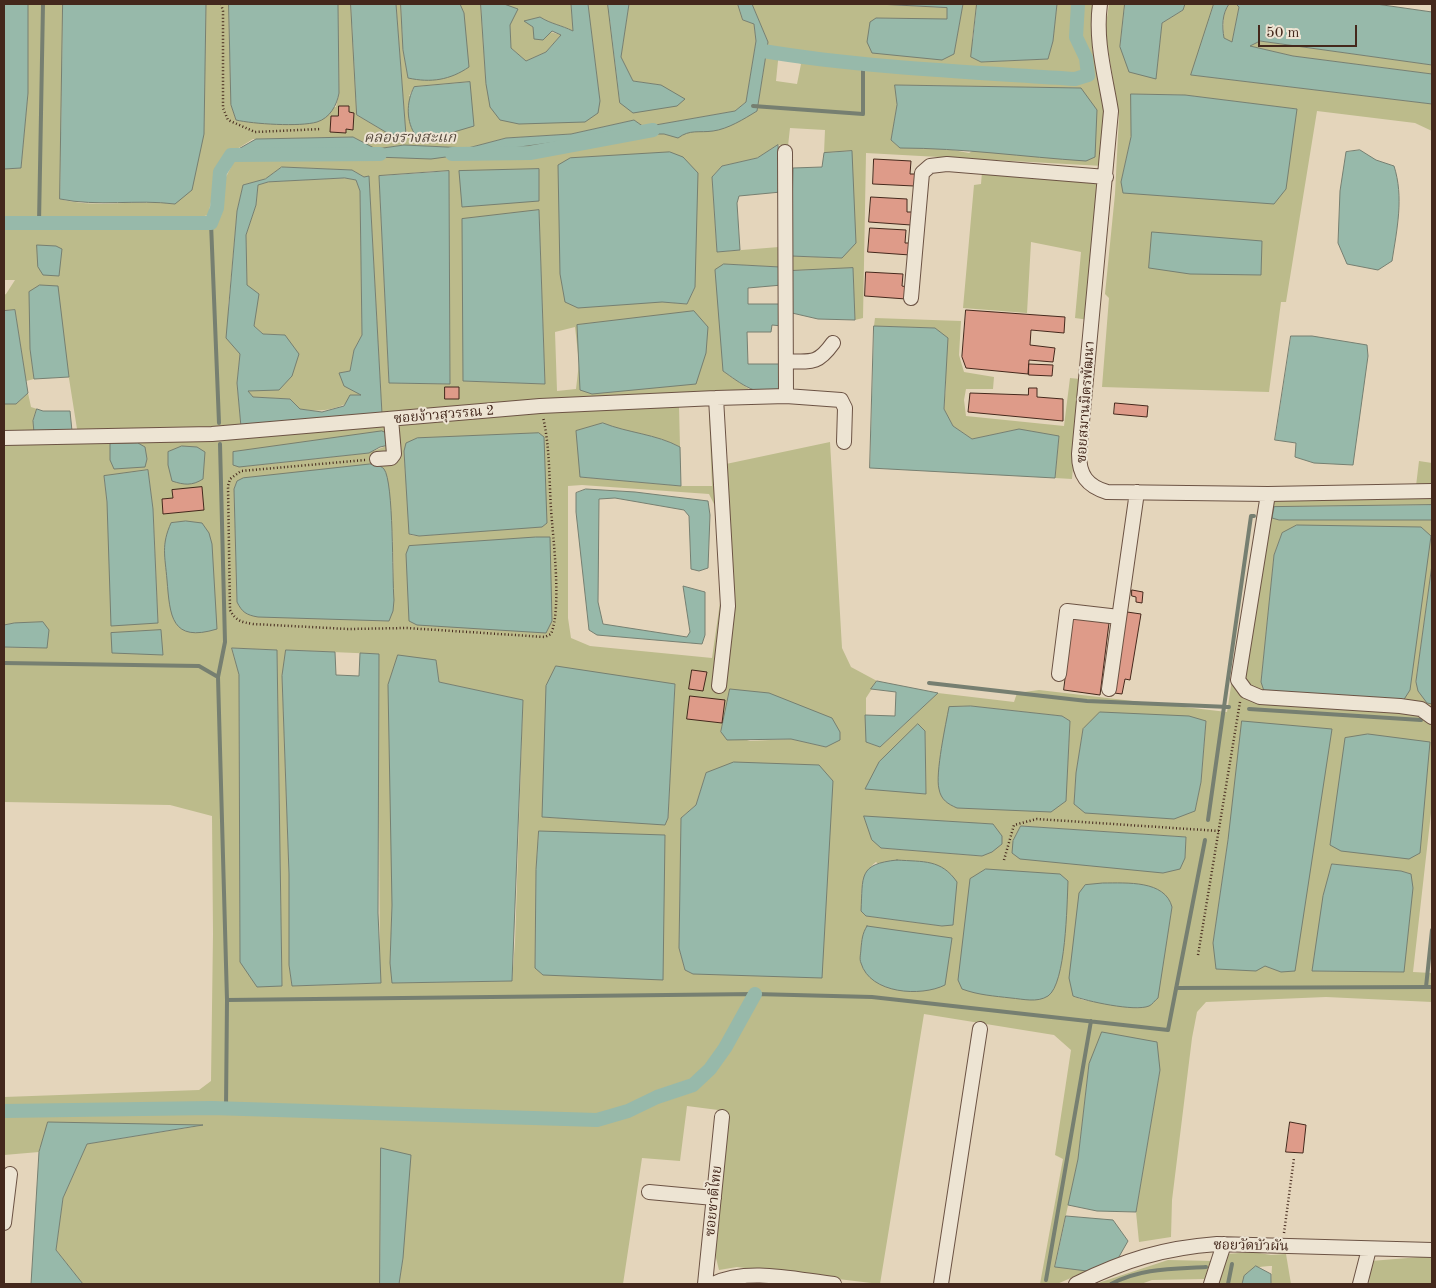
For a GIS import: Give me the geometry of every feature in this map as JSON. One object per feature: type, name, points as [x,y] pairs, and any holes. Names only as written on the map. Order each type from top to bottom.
[{"type":"street","name":"ซอยสมานมิตรพัฒนา","points":[[1100,4],[1099,46],[1111,111],[1079,464],[1087,482],[1107,492],[1268,494],[1432,491]]},
{"type":"street","points":[[786,152],[786,396]]},
{"type":"street","points":[[911,298],[922,173],[930,166],[947,164],[1106,177]]},
{"type":"street","points":[[787,361],[810,362],[822,358],[834,343]]},
{"type":"street","name":"ซอยง้าวสุวรรณ 2","points":[[4,438],[212,434],[540,406],[786,396],[841,400],[845,408],[844,442]]},
{"type":"street","points":[[716,398],[728,606],[719,686]]},
{"type":"street","points":[[377,459],[391,458],[394,454],[391,419]]},
{"type":"street","points":[[1109,689],[1137,492]]},
{"type":"street","points":[[1268,494],[1238,680],[1246,691],[1260,697],[1400,706],[1420,709],[1432,717]]},
{"type":"street","points":[[1059,674],[1067,611],[1119,617]]},
{"type":"street","points":[[941,1284],[980,1028]]},
{"type":"street","name":"ซอยชาติไทย","points":[[705,1284],[722,1117]]},
{"type":"street","points":[[4,1223],[10,1174]]},
{"type":"street","points":[[649,1192],[714,1198]]},
{"type":"street","points":[[1211,1284],[1224,1244]]},
{"type":"street","name":"ซอยวัดบัวผัน","points":[[1076,1284],[1106,1270],[1152,1253],[1182,1247],[1224,1244],[1432,1250]]},
{"type":"street","points":[[1360,1284],[1368,1249]]},
{"type":"street","points":[[713,1284],[732,1277],[766,1277],[834,1284]]},
{"type":"path","points":[[221,4],[223,11],[223,108],[228,120],[255,132],[321,129]]},
{"type":"path","points":[[377,459],[241,471],[230,479],[228,486],[230,610],[235,618],[241,622],[253,624],[348,629],[408,628],[545,637],[551,634],[555,621],[555,563],[548,439],[540,406]]},
{"type":"path","points":[[1198,955],[1243,686]]},
{"type":"path","points":[[1004,860],[1014,825],[1037,819],[1218,831]]},
{"type":"path","points":[[1283,1246],[1294,1158]]},
{"type":"shaded area","points":[[4,4],[28,4],[28,93],[21,168],[4,169]]},
{"type":"shaded area","points":[[28,4],[63,4],[60,199],[102,204],[175,204],[204,134],[206,4],[229,4],[231,105],[236,120],[336,107],[339,93],[338,4],[351,4],[357,115],[389,134],[406,134],[396,4],[401,4],[403,50],[408,78],[464,13],[460,4],[481,4],[486,84],[600,101],[588,4],[608,4],[620,103],[661,85],[633,81],[621,57],[629,4],[738,4],[743,20],[754,24],[756,41],[746,102],[735,111],[644,127],[634,120],[571,134],[506,138],[468,148],[404,145],[376,149],[353,137],[253,139],[221,159],[208,215],[194,219],[164,216],[4,216],[4,169],[21,168],[28,93]],"holes":[[[470,82],[409,96],[414,87]]]},
{"type":"shaded area","points":[[63,4],[206,4],[204,134],[192,190],[175,204],[146,202],[103,203],[60,199]]},
{"type":"shaded area","points":[[229,4],[338,4],[339,93],[335,106],[326,117],[309,124],[288,125],[236,120],[231,105]]},
{"type":"shaded area","points":[[351,4],[396,4],[406,135],[389,134],[357,115]]},
{"type":"shaded area","points":[[401,4],[460,4],[464,13],[469,67],[447,78],[425,80],[408,78],[403,50]]},
{"type":"shaded area","points":[[481,4],[504,4],[518,9],[510,25],[511,48],[526,61],[546,52],[561,35],[552,31],[543,40],[534,39],[533,27],[524,21],[540,17],[573,31],[571,4],[588,4],[600,101],[598,113],[585,122],[519,124],[500,120],[490,107],[486,84]]},
{"type":"shaded area","points":[[504,4],[571,4],[573,31],[540,17],[525,21],[533,27],[561,35],[546,52],[526,61],[511,48],[510,25]]},
{"type":"shaded area","points":[[608,4],[629,4],[621,57],[633,81],[661,85],[685,99],[677,106],[633,113],[620,103]]},
{"type":"shaded area","points":[[738,4],[752,4],[768,42],[757,111],[719,130],[691,132],[678,138],[664,134],[616,134],[431,159],[375,157],[339,149],[280,151],[221,159],[256,139],[353,137],[376,149],[404,145],[468,148],[506,138],[571,134],[634,120],[644,127],[735,111],[746,102],[756,41],[754,24],[743,20]]},
{"type":"shaded area","points":[[752,4],[878,4],[947,8],[947,20],[876,18],[954,54],[963,4],[977,4],[972,40],[981,62],[1048,59],[1053,41],[1057,4],[1098,4],[1092,49],[1100,72],[1106,139],[1103,166],[866,153],[863,318],[855,320],[853,269],[790,271],[791,256],[842,258],[852,151],[824,153],[825,130],[790,128],[788,146],[778,145],[757,158],[722,166],[712,177],[717,252],[779,247],[780,267],[724,264],[723,371],[749,389],[382,414],[369,177],[364,177],[352,170],[282,167],[265,179],[243,185],[237,211],[228,309],[240,354],[237,383],[241,427],[77,429],[68,372],[30,348],[34,379],[26,381],[15,310],[4,311],[4,295],[15,280],[4,280],[4,228],[146,229],[204,227],[221,216],[223,183],[236,157],[280,151],[339,149],[375,157],[502,149],[616,134],[664,134],[678,137],[687,131],[713,131],[757,111],[768,42]],"holes":[[[779,51],[801,64],[797,84],[776,81]],[[896,85],[1080,88],[969,153],[942,148],[900,148],[891,140],[897,105]],[[449,171],[450,384],[389,383],[379,176]],[[539,210],[545,384],[463,381]],[[695,254],[695,287],[687,304],[662,302],[560,274],[561,256]],[[575,327],[579,363],[576,389],[557,391],[555,332]]]},
{"type":"shaded area","points":[[878,4],[963,4],[954,54],[942,60],[872,53],[867,42],[870,22],[876,18],[947,19],[947,8]]},
{"type":"shaded area","points":[[977,4],[1057,4],[1053,41],[1048,59],[981,62],[971,57]]},
{"type":"shaded area","points":[[1109,4],[1125,4],[1120,47],[1156,78],[1162,23],[1183,10],[1185,4],[1214,4],[1192,75],[1432,104],[1432,131],[1415,123],[1317,111],[1286,302],[1281,302],[1269,392],[1102,387],[1109,298],[1105,294],[1115,194],[1119,116],[1105,31]],"holes":[[[1131,94],[1185,95],[1296,109],[1121,182],[1131,137]]]},
{"type":"shaded area","points":[[1125,4],[1185,4],[1183,10],[1162,23],[1156,79],[1129,72],[1120,47]]},
{"type":"shaded area","points":[[1214,4],[1229,4],[1223,20],[1223,29],[1224,38],[1232,42],[1239,7],[1236,4],[1376,4],[1432,12],[1432,65],[1260,41],[1250,46],[1293,56],[1432,74],[1432,104],[1191,75]]},
{"type":"shaded area","points":[[1229,4],[1236,4],[1239,7],[1232,42],[1224,39],[1224,16]]},
{"type":"shaded area","points":[[1260,41],[1432,65],[1432,74],[1293,56],[1249,46]]},
{"type":"shaded area","points":[[470,82],[474,126],[437,137],[416,136],[410,125],[408,112],[408,105],[414,87]]},
{"type":"shaded area","points":[[895,85],[1081,88],[1097,110],[1095,157],[1086,161],[970,151],[900,148],[891,140],[897,105]]},
{"type":"shaded area","points":[[1131,94],[1185,95],[1297,109],[1286,189],[1274,204],[1123,193],[1121,182],[1131,137]]},
{"type":"shaded area","points":[[778,145],[781,192],[739,196],[737,203],[740,250],[717,252],[712,177],[722,166],[757,158]]},
{"type":"shaded area","points":[[1360,150],[1376,160],[1394,166],[1399,189],[1399,213],[1392,261],[1378,270],[1347,264],[1338,243],[1340,191],[1346,152]]},
{"type":"shaded area","points":[[852,151],[856,243],[842,258],[791,256],[793,168],[822,167],[824,153]]},
{"type":"shaded area","points":[[670,152],[683,157],[698,173],[695,287],[687,304],[662,302],[578,308],[565,302],[560,274],[558,165],[570,158]]},
{"type":"shaded area","points":[[282,167],[352,170],[364,177],[369,176],[382,414],[241,427],[237,383],[240,354],[226,338],[237,211],[243,185],[265,179]],"holes":[[[345,178],[356,180],[360,191],[362,335],[354,350],[350,371],[339,373],[344,386],[361,395],[350,395],[344,406],[322,412],[300,409],[290,399],[253,397],[248,391],[279,390],[292,376],[299,354],[285,335],[263,334],[254,326],[259,294],[247,285],[246,235],[256,205],[258,185],[268,182]]]},
{"type":"shaded area","points":[[539,169],[539,201],[462,207],[459,171]]},
{"type":"shaded area","points":[[449,171],[450,384],[389,383],[379,176]]},
{"type":"shaded area","points":[[982,172],[1099,180],[1089,320],[1075,318],[1081,252],[1031,242],[1027,313],[963,308],[974,185],[981,184]]},
{"type":"shaded area","points":[[345,178],[356,180],[360,191],[362,335],[354,350],[350,371],[339,373],[362,395],[339,407],[325,410],[300,409],[290,399],[253,397],[247,391],[285,335],[263,334],[254,326],[255,312],[247,285],[246,235],[256,205],[258,185],[268,182]]},
{"type":"shaded area","points":[[539,210],[545,384],[463,381],[462,219]]},
{"type":"shaded area","points":[[1152,232],[1262,241],[1261,275],[1190,274],[1149,268]]},
{"type":"shaded area","points":[[37,245],[56,246],[62,249],[59,276],[43,275],[38,267]]},
{"type":"shaded area","points":[[724,264],[780,267],[782,285],[748,288],[748,304],[781,304],[782,326],[772,325],[771,332],[747,332],[748,364],[782,364],[780,388],[773,391],[765,392],[750,389],[723,371],[715,270]]},
{"type":"shaded area","points":[[853,268],[855,320],[818,319],[792,313],[790,271]]},
{"type":"shaded area","points":[[40,285],[58,286],[69,377],[34,379],[30,349],[29,292]]},
{"type":"shaded area","points":[[15,310],[28,393],[16,404],[4,404],[4,311]]},
{"type":"shaded area","points":[[694,311],[708,327],[706,353],[696,384],[592,394],[580,390],[577,325]]},
{"type":"shaded area","points":[[875,318],[961,321],[959,355],[964,372],[994,377],[993,389],[966,389],[964,400],[966,416],[1064,426],[1070,378],[1080,379],[1072,479],[1055,478],[1059,437],[1019,429],[972,439],[953,426],[944,409],[946,383],[935,328],[874,326]]},
{"type":"shaded area","points":[[874,326],[935,328],[948,338],[944,409],[953,426],[972,439],[1019,429],[1059,436],[1055,478],[870,468]]},
{"type":"shaded area","points":[[1291,336],[1312,336],[1367,345],[1368,356],[1353,465],[1314,463],[1295,457],[1296,443],[1275,440]]},
{"type":"shaded area","points":[[28,393],[31,407],[37,409],[33,421],[34,433],[4,434],[4,404],[16,404]]},
{"type":"shaded area","points":[[679,406],[680,447],[661,439],[622,430],[603,423],[580,477],[681,486],[712,486],[709,412],[722,411],[726,464],[830,442],[842,648],[851,667],[877,681],[866,698],[866,742],[880,747],[938,693],[1014,702],[1017,693],[1039,690],[1227,712],[1259,505],[1276,499],[1432,498],[1432,505],[1274,507],[1272,518],[1280,520],[1432,520],[1432,565],[1416,682],[1427,703],[1432,704],[1432,804],[1413,972],[1432,973],[1432,1002],[1326,997],[1206,1002],[1197,1012],[1192,1038],[1172,1200],[1171,1237],[1139,1242],[1136,1212],[1160,1070],[1089,1064],[1078,1159],[1055,1266],[1087,1271],[1057,1284],[1040,1284],[1063,1159],[1055,1155],[1071,1050],[1054,1035],[924,1014],[880,1284],[737,1267],[719,1270],[715,1254],[729,1119],[726,1111],[687,1106],[680,1161],[642,1158],[623,1284],[399,1284],[403,1258],[381,1148],[380,1284],[83,1284],[56,1250],[63,1198],[87,1144],[199,1126],[40,1147],[39,1152],[4,1155],[4,1097],[199,1090],[211,1081],[212,816],[170,805],[4,802],[4,647],[47,648],[14,623],[4,625],[4,443],[226,440],[574,409]],"holes":[[[407,443],[547,522],[542,526],[419,536],[410,535],[404,451]],[[389,445],[368,453],[240,467]],[[148,470],[153,509],[158,623],[107,502],[104,477]],[[384,470],[390,504],[393,546],[393,587],[389,621],[354,619],[237,602],[234,489],[237,481]],[[582,485],[709,494],[717,510],[721,596],[712,658],[590,646],[571,638],[568,618],[568,486]],[[1282,533],[1261,682],[1274,555]],[[232,648],[277,650],[282,986],[240,962],[239,674]],[[287,650],[378,654],[380,983],[292,986],[289,965],[289,874],[282,676]],[[436,660],[439,682],[523,700],[512,981],[393,983],[390,963],[392,905]],[[675,684],[668,818],[665,824],[542,817]],[[730,690],[826,747],[791,739],[750,741],[721,732]],[[971,706],[1062,716],[1070,721],[1067,777],[949,707]],[[1206,721],[1201,782],[1195,811],[1074,804],[1076,773],[1083,729]],[[925,731],[926,794],[902,791]],[[706,773],[700,973],[693,974],[685,970],[679,948],[681,818],[696,805]],[[908,820],[992,824],[982,856],[881,848]],[[1021,826],[1186,837],[1185,858],[1013,841]],[[539,831],[543,975],[535,967],[536,870]],[[1228,840],[1281,972],[1213,943]],[[876,862],[942,926],[866,916],[861,911],[863,884],[867,872]],[[1332,864],[1401,871],[1411,874],[1403,972],[1312,971]],[[1172,907],[1157,998],[1138,1008],[1083,1000],[1073,996]]]},
{"type":"shaded area","points":[[37,409],[43,411],[70,411],[72,431],[34,433],[33,421]]},
{"type":"shaded area","points":[[603,423],[661,439],[680,447],[681,486],[580,477],[576,431]]},
{"type":"shaded area","points":[[382,431],[389,434],[389,445],[369,453],[239,467],[233,465],[233,452]]},
{"type":"shaded area","points":[[539,433],[544,437],[547,523],[542,527],[419,536],[409,534],[404,451],[406,443],[417,438]]},
{"type":"shaded area","points":[[138,443],[145,447],[147,459],[145,467],[114,469],[110,460],[110,444]]},
{"type":"shaded area","points":[[182,446],[197,447],[205,452],[203,479],[195,483],[188,484],[172,481],[168,465],[168,452]]},
{"type":"shaded area","points":[[1419,461],[1432,463],[1432,486],[1416,486]]},
{"type":"shaded area","points":[[370,464],[384,469],[390,492],[394,600],[393,611],[389,621],[258,617],[245,612],[237,602],[234,489],[237,481],[243,478]]},
{"type":"shaded area","points":[[148,470],[153,509],[158,623],[111,626],[107,502],[104,476]]},
{"type":"shaded area","points":[[586,489],[635,492],[708,501],[710,515],[708,568],[699,571],[691,569],[689,516],[684,510],[615,498],[599,499],[598,602],[603,624],[687,637],[690,632],[683,586],[705,592],[705,635],[702,644],[597,635],[589,630],[576,512],[576,493]]},
{"type":"shaded area","points":[[1432,505],[1432,520],[1279,520],[1272,518],[1274,507]]},
{"type":"shaded area","points":[[186,521],[202,523],[209,533],[212,544],[217,629],[190,632],[182,629],[172,615],[165,544],[171,523]]},
{"type":"shaded area","points":[[1297,525],[1421,527],[1431,536],[1410,690],[1403,701],[1264,691],[1261,682],[1274,555],[1282,533]]},
{"type":"shaded area","points":[[550,537],[552,621],[546,633],[417,625],[409,621],[406,554],[409,546]]},
{"type":"shaded area","points":[[1432,565],[1432,704],[1427,703],[1418,691],[1416,682]]},
{"type":"shaded area","points":[[43,622],[49,630],[47,648],[4,647],[4,625]]},
{"type":"shaded area","points":[[161,630],[163,655],[112,653],[111,633]]},
{"type":"shaded area","points":[[232,648],[277,650],[282,986],[257,987],[240,962],[239,675]]},
{"type":"shaded area","points":[[286,650],[335,652],[336,675],[359,676],[360,653],[379,654],[378,913],[381,983],[292,986],[289,965],[289,874],[282,676]]},
{"type":"shaded area","points":[[398,655],[436,660],[439,682],[523,700],[512,981],[392,983],[390,963],[392,905],[388,685]]},
{"type":"shaded area","points":[[556,666],[675,684],[668,818],[665,825],[542,817],[546,686]]},
{"type":"shaded area","points":[[877,681],[938,693],[880,747],[866,742],[865,715],[895,716],[896,692],[871,689]]},
{"type":"shaded area","points":[[730,689],[769,693],[832,718],[840,732],[840,740],[826,747],[791,739],[727,740],[721,732]]},
{"type":"shaded area","points":[[971,706],[1062,716],[1070,721],[1066,801],[1051,812],[957,808],[945,801],[939,789],[938,772],[949,707]]},
{"type":"shaded area","points":[[1100,712],[1189,716],[1206,721],[1201,782],[1195,811],[1174,819],[1085,813],[1074,804],[1076,773],[1083,729]]},
{"type":"shaded area","points":[[1242,721],[1332,729],[1295,971],[1281,972],[1265,966],[1256,971],[1216,969],[1213,943],[1228,840]]},
{"type":"shaded area","points":[[918,724],[925,731],[926,794],[865,789],[879,762]]},
{"type":"shaded area","points":[[1368,734],[1430,742],[1420,853],[1409,859],[1341,851],[1330,845],[1345,738]]},
{"type":"shaded area","points":[[734,762],[819,765],[833,781],[822,978],[693,974],[685,970],[679,948],[681,818],[696,805],[706,773]]},
{"type":"shaded area","points":[[864,816],[993,824],[1002,836],[1002,844],[992,852],[982,856],[881,848],[872,840]]},
{"type":"shaded area","points":[[1021,826],[1186,837],[1185,858],[1180,869],[1163,873],[1020,859],[1012,853],[1013,841]]},
{"type":"shaded area","points":[[539,831],[665,835],[663,980],[543,975],[535,968],[536,870]]},
{"type":"shaded area","points":[[897,860],[931,863],[945,869],[951,875],[957,882],[953,925],[942,926],[866,916],[861,911],[865,874],[875,865]]},
{"type":"shaded area","points":[[1332,864],[1401,871],[1411,874],[1413,888],[1404,972],[1312,971],[1323,896]]},
{"type":"shaded area","points":[[986,869],[1060,874],[1068,881],[1066,924],[1059,976],[1054,989],[1044,998],[1025,1000],[974,993],[962,989],[958,980],[970,879]]},
{"type":"shaded area","points":[[1134,883],[1153,888],[1162,892],[1168,898],[1172,907],[1158,998],[1149,1006],[1122,1007],[1088,1001],[1073,996],[1069,978],[1079,893],[1085,885]]},
{"type":"shaded area","points":[[867,926],[952,938],[945,985],[935,989],[910,991],[885,987],[875,981],[866,973],[860,960],[864,932]]},
{"type":"shaded area","points":[[1102,1032],[1157,1042],[1160,1070],[1136,1212],[1097,1211],[1068,1205],[1078,1159],[1089,1064]]},
{"type":"shaded area","points":[[48,1122],[203,1125],[87,1144],[63,1198],[56,1250],[83,1284],[31,1284],[39,1152]]},
{"type":"shaded area","points":[[381,1148],[411,1155],[403,1258],[399,1284],[380,1284]]},
{"type":"shaded area","points":[[1066,1216],[1113,1220],[1128,1241],[1116,1262],[1087,1271],[1055,1267]]},
{"type":"shaded area","points":[[1253,1252],[1271,1255],[1286,1254],[1291,1284],[1271,1284],[1272,1266],[1253,1269],[1246,1275],[1242,1284],[1211,1284],[1226,1254]]},
{"type":"shaded area","points":[[1432,1256],[1432,1284],[1369,1284],[1371,1261]]},
{"type":"shaded area","points":[[1168,1260],[1214,1261],[1205,1279],[1152,1280],[1141,1284],[1095,1284]]},
{"type":"shaded area","points":[[1256,1266],[1271,1274],[1271,1284],[1242,1284],[1244,1276]]},
{"type":"building","points":[[339,106],[349,106],[349,112],[354,113],[353,130],[346,129],[346,133],[330,132],[331,116],[338,116]]},
{"type":"building","points":[[874,159],[911,161],[910,174],[915,174],[914,186],[873,184]]},
{"type":"building","points":[[871,197],[907,199],[907,212],[912,212],[911,225],[869,222]]},
{"type":"building","points":[[870,228],[906,230],[905,243],[910,243],[910,255],[868,252]]},
{"type":"building","points":[[866,272],[903,274],[902,286],[907,287],[906,299],[865,296]]},
{"type":"building","points":[[966,310],[1065,317],[1064,333],[1031,330],[1030,345],[1055,348],[1053,362],[1029,360],[1028,374],[966,368],[962,357]]},
{"type":"building","points":[[1029,364],[1053,365],[1052,376],[1029,375]]},
{"type":"building","points":[[445,387],[459,387],[459,399],[445,399]]},
{"type":"building","points":[[1029,388],[1037,388],[1037,397],[1063,399],[1063,421],[968,412],[970,393],[1028,395]]},
{"type":"building","points":[[1115,403],[1148,406],[1147,417],[1114,414]]},
{"type":"building","points":[[202,487],[204,510],[163,514],[162,499],[173,498],[172,490]]},
{"type":"building","points":[[1132,590],[1143,592],[1142,603],[1136,602],[1136,597],[1132,596]]},
{"type":"building","points":[[1127,612],[1141,614],[1130,680],[1125,679],[1122,694],[1114,693]]},
{"type":"building","points":[[1073,618],[1109,623],[1100,695],[1064,690]]},
{"type":"building","points":[[692,670],[707,672],[703,691],[689,689]]},
{"type":"building","points":[[690,696],[725,700],[722,723],[687,719]]},
{"type":"building","points":[[1290,1122],[1306,1125],[1303,1153],[1286,1152]]},
{"type":"waterway","points":[[39,223],[43,4]]},
{"type":"waterway","points":[[763,51],[841,62],[1075,79],[1088,75],[1086,58],[1076,37],[1078,4]]},
{"type":"waterway","points":[[753,106],[863,114],[863,64]]},
{"type":"waterway","name":"คลองรางสะแก","points":[[452,154],[530,153],[653,130]]},
{"type":"waterway","name":"คลองรางสะแก","points":[[4,223],[211,223],[217,208],[220,172],[231,155],[380,154]]},
{"type":"waterway","points":[[211,223],[219,423]]},
{"type":"waterway","points":[[218,677],[225,642],[220,444]]},
{"type":"waterway","points":[[1208,820],[1251,516],[1254,516]]},
{"type":"waterway","points":[[4,663],[199,666],[218,677],[227,1000],[226,1108]]},
{"type":"waterway","points":[[929,683],[1087,701],[1229,707]]},
{"type":"waterway","points":[[1249,709],[1421,720]]},
{"type":"waterway","points":[[227,1000],[755,994],[872,997],[1168,1030],[1205,840]]},
{"type":"waterway","points":[[1426,987],[1432,930]]},
{"type":"waterway","points":[[1176,988],[1432,987]]},
{"type":"waterway","points":[[4,1111],[212,1108],[597,1120],[628,1111],[657,1097],[693,1085],[710,1069],[725,1048],[755,994]]},
{"type":"waterway","points":[[1046,1280],[1091,1021]]},
{"type":"waterway","points":[[1228,1284],[1232,1264]]},
{"type":"waterway","points":[[1111,1284],[1145,1272],[1206,1267]]}]
